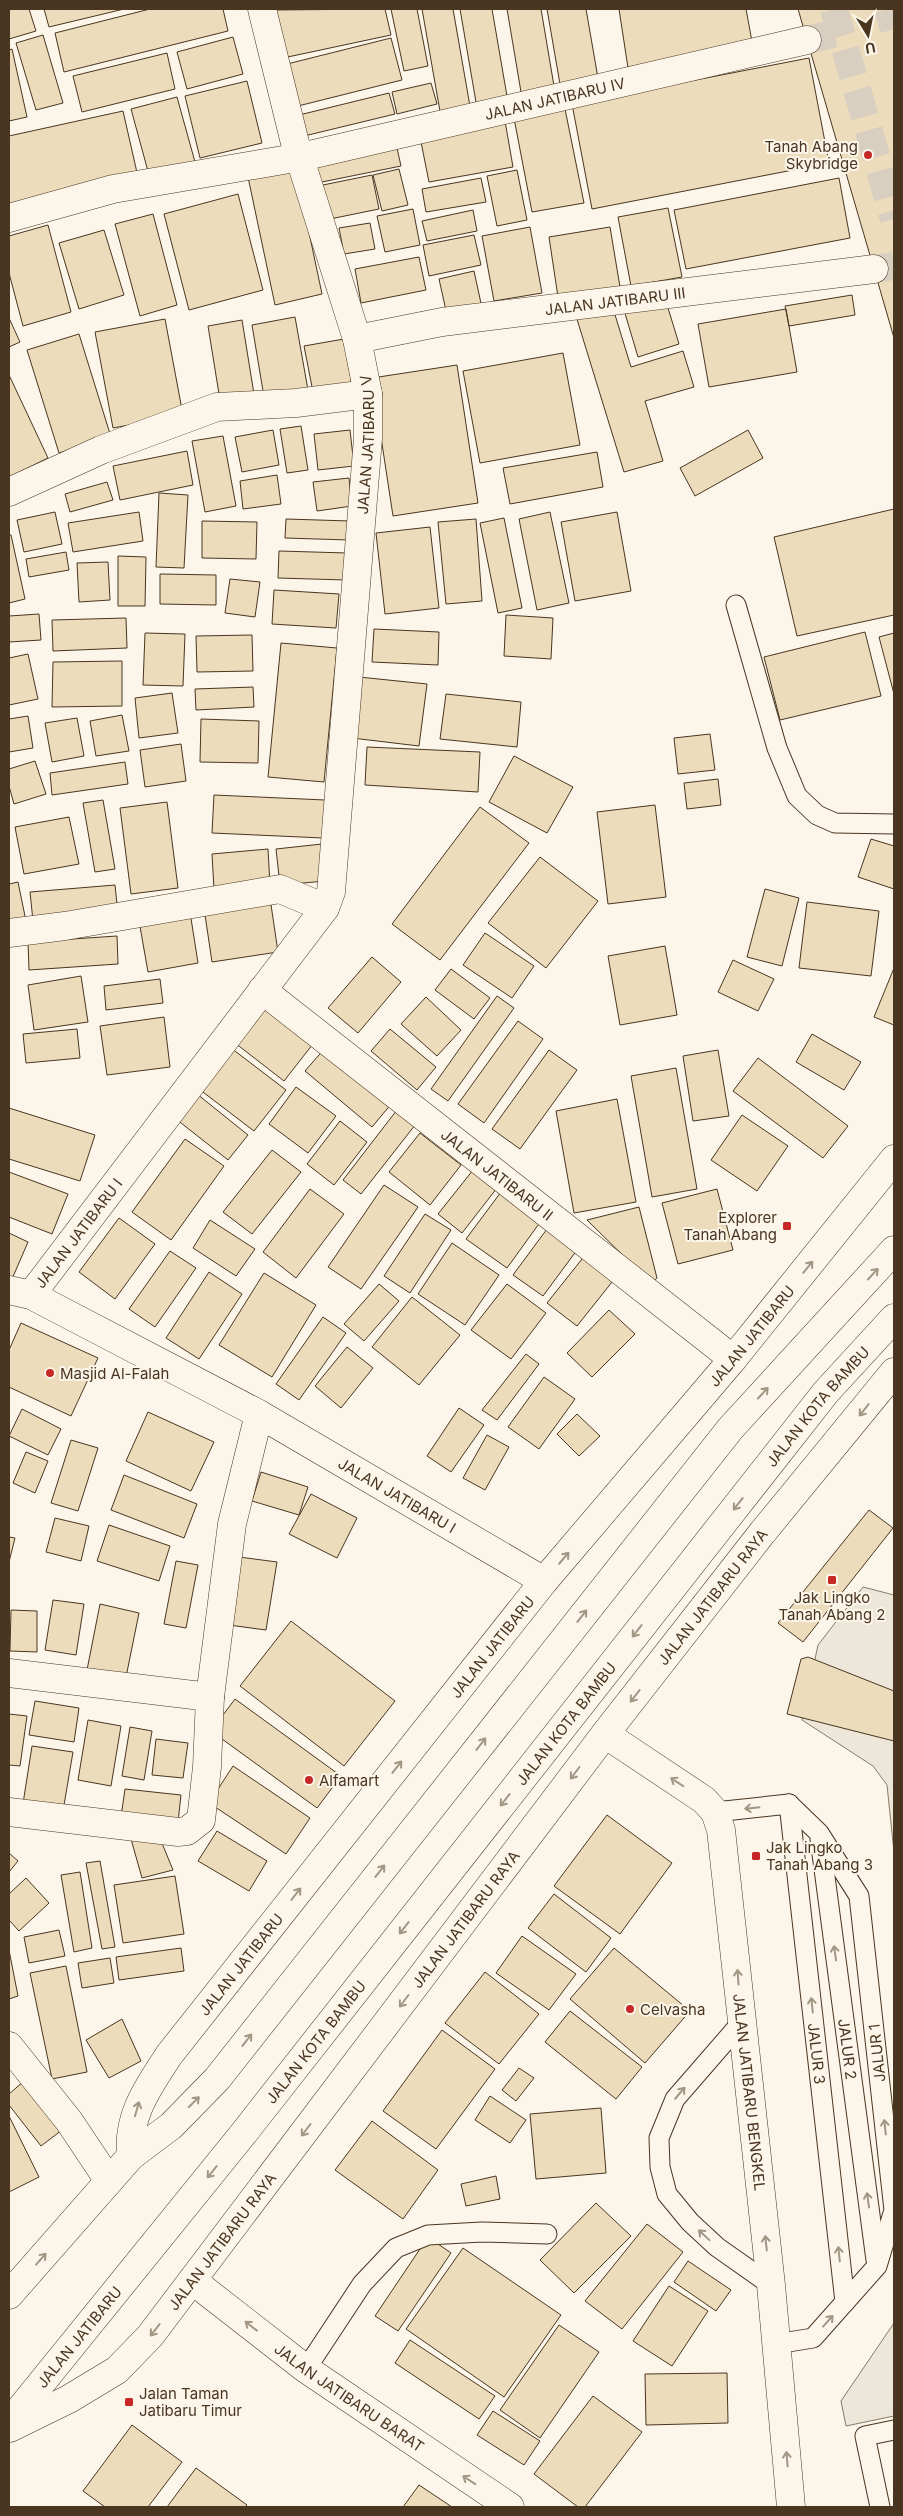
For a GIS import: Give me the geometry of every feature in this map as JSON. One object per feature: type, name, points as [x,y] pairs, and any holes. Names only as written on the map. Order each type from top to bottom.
[{"type":"street","name":"JALAN JATIBARU V","points":[[262,9],[295,143],[357,339],[368,394],[368,438],[328,900]]},
{"type":"street","name":"JALAN JATIBARU IV","points":[[9,218],[113,189],[301,157],[808,40]]},
{"type":"street","name":"JALAN JATIBARU III","points":[[357,339],[442,322],[874,269]]},
{"type":"street","points":[[9,492],[101,450],[217,407],[296,403],[368,394]]},
{"type":"street","points":[[9,933],[65,926],[280,889],[328,900]]},
{"type":"street","name":"JALAN JATIBARU I","points":[[328,900],[262,990],[20,1292],[259,1414],[544,1581]]},
{"type":"street","name":"JALAN JATIBARU II","points":[[262,990],[732,1359]]},
{"type":"street","name":"JALAN JATIBARU","points":[[131,2156],[129,2138],[140,2098],[169,2054],[544,1581],[884,1180],[894,1159]]},
{"type":"street","points":[[9,2296],[131,2156],[171,2126],[217,2079],[730,1429],[894,1250]]},
{"type":"street","name":"JALAN KOTA BAMBU","points":[[243,2134],[826,1392],[894,1318]]},
{"type":"street","name":"JALAN JATIBARU RAYA","points":[[9,2429],[69,2399],[117,2370],[150,2336],[605,1734],[762,1533],[894,1372]]},
{"type":"street","points":[[9,1812],[178,1832],[195,1826],[202,1820],[207,1767],[210,1697],[232,1524],[259,1414]]},
{"type":"street","points":[[9,1673],[210,1697]]},
{"type":"street","points":[[605,1734],[704,1800],[715,1812]]},
{"type":"street","name":"JALAN JATIBARU BENGKEL","points":[[715,1812],[721,1830],[735,1939],[742,2023],[771,2285],[791,2507]]},
{"type":"street","points":[[9,2046],[69,2121],[109,2181]]},
{"type":"street","name":"JALAN JATIBARU","points":[[9,2423],[243,2134]]},
{"type":"street","name":"JALAN JATIBARU BARAT","points":[[193,2281],[306,2369],[510,2507]]},
{"type":"lane","points":[[736,605],[777,748],[797,796],[817,815],[835,823],[894,824]]},
{"type":"lane","points":[[715,1812],[790,1804],[819,1833]]},
{"type":"lane","name":"JALUR 3","points":[[790,1804],[845,2302]]},
{"type":"lane","name":"JALUR 1","points":[[819,1833],[859,1896],[894,2210]]},
{"type":"lane","name":"JALUR 2","points":[[819,1833],[877,2266]]},
{"type":"lane","points":[[742,2023],[674,2099],[659,2138],[660,2167],[667,2194],[690,2222],[717,2247],[771,2285]]},
{"type":"lane","points":[[776,2344],[813,2338],[877,2266],[894,2210]]},
{"type":"lane","points":[[306,2369],[362,2284],[396,2248],[428,2235],[482,2232],[547,2234]]},
{"type":"lane","points":[[880,2507],[865,2436],[894,2430]]},
{"type":"shaded area","points":[[863,1587],[894,1595],[894,1852],[887,1785],[873,1766],[802,1720],[818,1645]]},
{"type":"shaded area","points":[[894,2323],[894,2416],[846,2426],[841,2401]]},
{"type":"building","points":[[9,9],[29,9],[36,31],[9,39]]},
{"type":"building","points":[[44,9],[124,9],[49,27]]},
{"type":"building","points":[[150,9],[223,9],[228,31],[64,72],[55,33]]},
{"type":"building","points":[[385,9],[391,35],[283,58],[273,10]]},
{"type":"building","points":[[391,9],[417,9],[428,66],[404,71]]},
{"type":"building","points":[[422,9],[453,9],[471,112],[441,117]]},
{"type":"building","points":[[460,9],[492,9],[508,102],[477,108]]},
{"type":"building","points":[[507,9],[541,9],[555,92],[522,98]]},
{"type":"building","points":[[547,9],[586,9],[599,84],[561,90]]},
{"type":"building","points":[[619,9],[746,9],[753,47],[628,68]]},
{"type":"building","name":"Tanah Abang Skybridge","points":[[798,9],[894,9],[894,338],[874,269]]},
{"type":"building","points":[[43,35],[63,103],[36,110],[16,43]]},
{"type":"building","points":[[233,37],[243,74],[187,89],[177,52]]},
{"type":"building","points":[[391,38],[402,80],[294,107],[283,65]]},
{"type":"building","points":[[12,49],[27,117],[9,121],[9,50]]},
{"type":"building","points":[[167,53],[175,89],[82,112],[73,76]]},
{"type":"building","points":[[809,58],[829,163],[592,209],[572,104]]},
{"type":"building","points":[[247,81],[262,143],[200,158],[185,96]]},
{"type":"building","points":[[431,83],[437,104],[397,114],[392,92]]},
{"type":"building","points":[[389,93],[395,114],[300,137],[295,116]]},
{"type":"building","points":[[177,97],[195,162],[149,175],[131,109]]},
{"type":"building","points":[[564,104],[584,203],[532,212],[513,113]]},
{"type":"building","points":[[123,111],[138,177],[9,205],[9,136]]},
{"type":"building","points":[[505,121],[513,167],[429,182],[420,137]]},
{"type":"building","points":[[395,139],[401,166],[317,183],[311,157]]},
{"type":"building","points":[[295,166],[322,294],[275,305],[248,177]]},
{"type":"building","points":[[399,169],[408,205],[382,211],[373,175]]},
{"type":"building","points":[[517,170],[527,220],[497,226],[487,176]]},
{"type":"building","points":[[372,175],[379,209],[325,220],[318,186]]},
{"type":"building","points":[[481,178],[486,202],[426,212],[422,189]]},
{"type":"building","points":[[839,178],[850,238],[686,269],[674,210]]},
{"type":"building","points":[[238,194],[263,290],[189,310],[164,214]]},
{"type":"building","points":[[668,208],[682,277],[631,286],[618,217]]},
{"type":"building","points":[[413,209],[420,245],[385,252],[377,216]]},
{"type":"building","points":[[473,210],[477,231],[427,241],[422,221]]},
{"type":"building","points":[[153,214],[177,305],[140,316],[115,224]]},
{"type":"building","points":[[370,223],[375,249],[344,254],[339,228]]},
{"type":"building","points":[[48,225],[71,312],[23,326],[9,273],[9,236]]},
{"type":"building","points":[[530,227],[542,293],[494,301],[482,236]]},
{"type":"building","points":[[610,227],[620,287],[558,297],[549,237]]},
{"type":"building","points":[[104,230],[124,295],[79,309],[59,243]]},
{"type":"building","points":[[474,235],[481,265],[429,276],[423,245]]},
{"type":"building","points":[[419,257],[426,290],[361,303],[355,269]]},
{"type":"building","points":[[474,271],[482,308],[447,315],[439,279]]},
{"type":"building","points":[[852,295],[855,315],[789,326],[785,306]]},
{"type":"building","points":[[665,298],[679,344],[638,357],[624,310]]},
{"type":"building","points":[[612,305],[631,367],[683,351],[694,387],[645,401],[663,461],[624,472],[576,316]]},
{"type":"building","points":[[786,309],[797,372],[709,387],[698,324]]},
{"type":"building","points":[[295,317],[308,390],[264,397],[252,325]]},
{"type":"building","points":[[9,318],[20,342],[9,347]]},
{"type":"building","points":[[165,319],[183,415],[113,428],[95,332]]},
{"type":"building","points":[[242,320],[254,394],[220,400],[208,326]]},
{"type":"building","points":[[79,334],[111,437],[59,453],[27,350]]},
{"type":"building","points":[[344,339],[352,385],[313,392],[304,346]]},
{"type":"building","points":[[563,353],[580,445],[480,463],[463,371]]},
{"type":"building","points":[[457,365],[478,503],[393,516],[372,378]]},
{"type":"building","points":[[9,375],[48,458],[9,477]]},
{"type":"building","points":[[301,426],[308,470],[287,473],[280,429]]},
{"type":"building","points":[[273,430],[279,465],[242,472],[235,437]]},
{"type":"building","points":[[350,430],[354,466],[318,470],[314,434]]},
{"type":"building","points":[[748,430],[763,458],[695,496],[680,468]]},
{"type":"building","points":[[223,436],[236,506],[205,512],[192,441]]},
{"type":"building","points":[[187,451],[193,485],[120,500],[113,466]]},
{"type":"building","points":[[597,452],[603,487],[510,504],[503,468]]},
{"type":"building","points":[[277,475],[281,504],[243,509],[240,481]]},
{"type":"building","points":[[349,478],[352,506],[317,511],[313,482]]},
{"type":"building","points":[[107,482],[113,500],[70,512],[65,494]]},
{"type":"building","points":[[159,493],[188,495],[184,568],[156,567]]},
{"type":"building","points":[[894,509],[894,615],[797,636],[774,537]]},
{"type":"building","points":[[55,512],[62,544],[24,552],[17,520]]},
{"type":"building","points":[[139,512],[143,541],[73,552],[68,523]]},
{"type":"building","points":[[550,512],[569,603],[537,610],[519,519]]},
{"type":"building","points":[[617,512],[631,591],[575,601],[561,522]]},
{"type":"building","points":[[504,518],[522,608],[498,613],[480,523]]},
{"type":"building","points":[[286,519],[350,521],[349,540],[285,538]]},
{"type":"building","points":[[476,519],[482,601],[446,604],[438,522]]},
{"type":"building","points":[[202,521],[257,522],[256,559],[202,558]]},
{"type":"building","points":[[430,527],[439,608],[385,614],[376,533]]},
{"type":"building","points":[[9,535],[11,535],[25,599],[9,603]]},
{"type":"building","points":[[279,551],[347,553],[346,580],[278,578]]},
{"type":"building","points":[[66,552],[69,570],[29,577],[26,559]]},
{"type":"building","points":[[118,556],[146,557],[145,606],[118,606]]},
{"type":"building","points":[[108,562],[110,600],[79,602],[77,563]]},
{"type":"building","points":[[160,574],[216,575],[216,605],[160,604]]},
{"type":"building","points":[[230,579],[260,582],[255,617],[225,613]]},
{"type":"building","points":[[274,590],[339,594],[336,628],[272,624]]},
{"type":"building","points":[[39,614],[41,640],[9,642],[9,616]]},
{"type":"building","points":[[506,615],[553,618],[551,659],[504,656]]},
{"type":"building","points":[[126,618],[127,648],[53,651],[52,620]]},
{"type":"building","points":[[374,629],[439,632],[438,665],[372,662]]},
{"type":"building","points":[[865,632],[881,696],[780,720],[764,657]]},
{"type":"building","points":[[145,633],[185,634],[183,686],[143,685]]},
{"type":"building","points":[[894,633],[894,694],[879,637]]},
{"type":"building","points":[[252,635],[253,671],[197,672],[196,636]]},
{"type":"building","points":[[281,643],[337,648],[324,782],[268,777]]},
{"type":"building","points":[[28,654],[38,699],[9,705],[9,658]]},
{"type":"building","points":[[122,661],[122,706],[52,707],[53,662]]},
{"type":"building","points":[[359,677],[427,684],[419,746],[352,738]]},
{"type":"building","points":[[253,687],[254,707],[196,710],[195,689]]},
{"type":"building","points":[[172,693],[178,733],[139,738],[135,698]]},
{"type":"building","points":[[446,694],[521,702],[517,747],[440,739]]},
{"type":"building","points":[[122,715],[129,751],[96,756],[90,721]]},
{"type":"building","points":[[28,716],[33,748],[9,752],[9,719]]},
{"type":"building","points":[[77,718],[84,756],[52,762],[45,723]]},
{"type":"building","points":[[201,719],[259,721],[258,763],[200,762]]},
{"type":"building","points":[[710,734],[715,770],[678,774],[674,738]]},
{"type":"building","points":[[181,744],[186,781],[145,787],[140,750]]},
{"type":"building","points":[[367,747],[480,752],[478,792],[365,785]]},
{"type":"building","points":[[514,756],[573,787],[547,833],[489,802]]},
{"type":"building","points":[[35,761],[46,794],[14,804],[9,786],[9,769]]},
{"type":"building","points":[[125,762],[128,784],[52,795],[50,773]]},
{"type":"building","points":[[718,779],[721,805],[687,809],[684,783]]},
{"type":"building","points":[[214,795],[325,800],[323,838],[212,833]]},
{"type":"building","points":[[103,800],[115,869],[95,872],[83,803]]},
{"type":"building","points":[[167,802],[178,888],[131,894],[120,808]]},
{"type":"building","points":[[655,805],[666,897],[608,904],[597,812]]},
{"type":"building","points":[[480,807],[529,843],[440,960],[392,924]]},
{"type":"building","points":[[69,817],[79,864],[24,874],[15,827]]},
{"type":"building","points":[[871,839],[894,846],[894,889],[858,877]]},
{"type":"building","points":[[322,844],[326,881],[280,885],[276,849]]},
{"type":"building","points":[[268,849],[270,885],[214,889],[212,854]]},
{"type":"building","points":[[540,857],[598,901],[546,968],[488,923]]},
{"type":"building","points":[[18,882],[26,921],[9,925],[9,884]]},
{"type":"building","points":[[115,885],[118,914],[33,921],[30,892]]},
{"type":"building","points":[[765,889],[799,898],[782,966],[747,957]]},
{"type":"building","points":[[270,898],[278,952],[212,962],[204,908]]},
{"type":"building","points":[[807,902],[879,911],[871,976],[799,968]]},
{"type":"building","points":[[190,912],[198,963],[148,972],[139,921]]},
{"type":"building","points":[[485,933],[534,966],[512,998],[463,965]]},
{"type":"building","points":[[117,936],[118,964],[29,970],[28,942]]},
{"type":"building","points":[[665,946],[677,1015],[620,1025],[608,956]]},
{"type":"building","points":[[372,957],[401,982],[358,1033],[328,1008]]},
{"type":"building","points":[[733,960],[774,979],[758,1011],[718,992]]},
{"type":"building","points":[[894,968],[894,1025],[874,1017]]},
{"type":"building","points":[[451,969],[490,998],[474,1019],[435,990]]},
{"type":"building","points":[[81,976],[88,1022],[34,1030],[28,985]]},
{"type":"building","points":[[160,979],[163,1003],[106,1010],[104,986]]},
{"type":"building","points":[[497,996],[514,1008],[448,1101],[431,1089]]},
{"type":"building","points":[[426,997],[461,1030],[437,1056],[401,1024]]},
{"type":"building","points":[[266,1002],[316,1040],[284,1081],[235,1043]]},
{"type":"building","points":[[164,1017],[170,1067],[107,1075],[100,1026]]},
{"type":"building","points":[[518,1021],[543,1039],[484,1123],[458,1104]]},
{"type":"building","points":[[77,1029],[80,1058],[26,1063],[23,1034]]},
{"type":"building","points":[[390,1029],[436,1067],[417,1090],[371,1051]]},
{"type":"building","points":[[812,1034],[861,1062],[844,1090],[796,1062]]},
{"type":"building","points":[[326,1047],[392,1103],[372,1127],[305,1071]]},
{"type":"building","points":[[231,1048],[286,1090],[254,1131],[199,1089]]},
{"type":"building","points":[[549,1050],[577,1070],[520,1149],[492,1129]]},
{"type":"building","points":[[718,1050],[729,1116],[693,1121],[683,1056]]},
{"type":"building","points":[[758,1058],[848,1126],[823,1158],[733,1091]]},
{"type":"building","points":[[676,1068],[697,1189],[652,1197],[631,1076]]},
{"type":"building","points":[[296,1087],[336,1116],[308,1153],[269,1124]]},
{"type":"building","points":[[197,1094],[248,1135],[228,1160],[176,1119]]},
{"type":"building","points":[[617,1099],[636,1202],[574,1213],[556,1111]]},
{"type":"building","points":[[400,1106],[419,1120],[361,1194],[343,1180]]},
{"type":"building","points":[[9,1108],[95,1135],[80,1181],[9,1159]]},
{"type":"building","points":[[742,1115],[788,1146],[757,1191],[711,1160]]},
{"type":"building","points":[[340,1121],[367,1142],[334,1185],[307,1164]]},
{"type":"building","points":[[420,1133],[461,1165],[430,1205],[389,1172]]},
{"type":"building","points":[[185,1139],[224,1166],[171,1240],[132,1212]]},
{"type":"building","points":[[272,1150],[301,1172],[252,1234],[223,1212]]},
{"type":"building","points":[[473,1170],[497,1188],[462,1233],[438,1214]]},
{"type":"building","points":[[9,1172],[68,1194],[52,1234],[9,1217]]},
{"type":"building","points":[[384,1185],[418,1207],[361,1289],[328,1267]]},
{"type":"building","points":[[310,1189],[344,1214],[296,1278],[263,1252]]},
{"type":"building","points":[[717,1189],[733,1250],[678,1264],[662,1203]]},
{"type":"building","points":[[501,1192],[541,1221],[507,1268],[466,1239]]},
{"type":"building","points":[[639,1207],[657,1278],[651,1283],[587,1220]]},
{"type":"building","points":[[425,1214],[451,1230],[410,1293],[384,1276]]},
{"type":"building","points":[[119,1218],[155,1244],[115,1299],[79,1272]]},
{"type":"building","points":[[210,1220],[255,1249],[236,1276],[193,1248]]},
{"type":"building","points":[[547,1229],[577,1250],[543,1296],[513,1275]]},
{"type":"building","points":[[9,1233],[28,1242],[12,1279],[9,1278]]},
{"type":"building","points":[[452,1243],[499,1275],[465,1325],[418,1294]]},
{"type":"building","points":[[170,1251],[196,1268],[155,1327],[129,1309]]},
{"type":"building","points":[[586,1254],[616,1277],[577,1326],[547,1303]]},
{"type":"building","points":[[209,1272],[242,1294],[199,1359],[166,1338]]},
{"type":"building","points":[[264,1273],[316,1305],[272,1377],[219,1345]]},
{"type":"building","points":[[379,1284],[399,1301],[364,1341],[344,1324]]},
{"type":"building","points":[[507,1284],[546,1313],[511,1359],[471,1330]]},
{"type":"building","points":[[412,1297],[460,1335],[419,1385],[372,1347]]},
{"type":"building","points":[[609,1310],[635,1334],[592,1377],[567,1353]]},
{"type":"building","points":[[323,1317],[346,1333],[299,1400],[276,1384]]},
{"type":"building","name":"Masjid Al-Falah","points":[[21,1323],[98,1358],[71,1416],[9,1387],[9,1350]]},
{"type":"building","points":[[347,1347],[373,1368],[341,1408],[315,1386]]},
{"type":"building","points":[[526,1354],[539,1364],[497,1420],[482,1410]]},
{"type":"building","points":[[544,1377],[575,1399],[539,1449],[508,1427]]},
{"type":"building","points":[[459,1408],[484,1425],[451,1472],[427,1456]]},
{"type":"building","points":[[22,1409],[61,1429],[48,1455],[9,1436]]},
{"type":"building","points":[[148,1412],[214,1442],[191,1491],[126,1461]]},
{"type":"building","points":[[577,1414],[600,1436],[579,1456],[557,1434]]},
{"type":"building","points":[[487,1435],[509,1447],[485,1490],[463,1478]]},
{"type":"building","points":[[71,1440],[98,1448],[78,1511],[51,1503]]},
{"type":"building","points":[[26,1452],[48,1461],[35,1493],[13,1483]]},
{"type":"building","points":[[261,1472],[308,1487],[299,1515],[252,1501]]},
{"type":"building","points":[[124,1475],[197,1504],[184,1538],[111,1510]]},
{"type":"building","points":[[311,1494],[357,1518],[337,1558],[289,1534]]},
{"type":"building","points":[[869,1510],[893,1528],[803,1642],[778,1623]]},
{"type":"building","points":[[55,1518],[89,1526],[81,1561],[46,1552]]},
{"type":"building","points":[[109,1525],[170,1546],[159,1581],[97,1561]]},
{"type":"building","points":[[9,1537],[15,1538],[9,1562]]},
{"type":"building","points":[[239,1557],[277,1562],[266,1630],[229,1625]]},
{"type":"building","points":[[176,1561],[198,1565],[186,1628],[164,1624]]},
{"type":"building","points":[[53,1600],[84,1604],[76,1655],[45,1650]]},
{"type":"building","points":[[100,1604],[139,1613],[125,1682],[86,1675]]},
{"type":"building","points":[[11,1610],[37,1611],[37,1652],[10,1651]]},
{"type":"building","points":[[291,1621],[395,1701],[344,1766],[240,1686]]},
{"type":"building","points":[[808,1657],[894,1691],[894,1741],[787,1714],[801,1659]]},
{"type":"building","points":[[235,1699],[341,1776],[317,1808],[211,1731]]},
{"type":"building","points":[[35,1701],[79,1708],[74,1742],[29,1735]]},
{"type":"building","points":[[9,1714],[27,1716],[20,1766],[9,1765]]},
{"type":"building","points":[[88,1720],[121,1726],[111,1786],[78,1780]]},
{"type":"building","points":[[130,1727],[152,1731],[144,1780],[122,1776]]},
{"type":"building","points":[[156,1739],[188,1743],[183,1778],[152,1775]]},
{"type":"building","points":[[32,1746],[73,1752],[62,1817],[22,1810]]},
{"type":"building","points":[[233,1766],[310,1818],[286,1854],[209,1803]]},
{"type":"building","points":[[125,1789],[181,1795],[178,1822],[121,1817]]},
{"type":"building","points":[[607,1815],[672,1863],[620,1934],[554,1886]]},
{"type":"building","points":[[217,1831],[267,1861],[249,1891],[198,1861]]},
{"type":"building","points":[[159,1836],[173,1870],[142,1878],[131,1839]]},
{"type":"building","points":[[9,1853],[18,1861],[9,1872]]},
{"type":"building","points":[[100,1861],[115,1947],[102,1949],[86,1863]]},
{"type":"building","points":[[80,1872],[92,1948],[74,1952],[61,1875]]},
{"type":"building","points":[[175,1876],[184,1934],[123,1943],[114,1885]]},
{"type":"building","points":[[26,1878],[49,1903],[19,1931],[9,1920],[9,1894]]},
{"type":"building","points":[[554,1894],[611,1938],[586,1972],[528,1928]]},
{"type":"building","points":[[59,1930],[65,1956],[29,1963],[24,1937]]},
{"type":"building","points":[[522,1936],[576,1974],[549,2010],[496,1973]]},
{"type":"building","points":[[181,1948],[184,1971],[119,1980],[116,1957]]},
{"type":"building","points":[[614,1948],[690,2011],[645,2063],[570,1999]]},
{"type":"building","points":[[9,1950],[18,1996],[9,1999]]},
{"type":"building","points":[[110,1958],[114,1983],[82,1988],[78,1963]]},
{"type":"building","points":[[66,1966],[87,2072],[52,2079],[30,1973]]},
{"type":"building","points":[[485,1972],[539,2014],[499,2064],[445,2023]]},
{"type":"building","points":[[570,2011],[642,2067],[616,2099],[545,2042]]},
{"type":"building","points":[[122,2019],[141,2061],[109,2078],[86,2040]]},
{"type":"building","points":[[442,2030],[495,2069],[436,2149],[383,2111]]},
{"type":"building","points":[[519,2068],[534,2078],[516,2101],[502,2090]]},
{"type":"building","points":[[24,2081],[62,2130],[41,2146],[9,2105],[9,2094]]},
{"type":"building","points":[[490,2096],[526,2120],[510,2143],[475,2120]]},
{"type":"building","points":[[601,2108],[606,2173],[536,2179],[530,2114]]},
{"type":"building","points":[[9,2116],[39,2177],[9,2192]]},
{"type":"building","points":[[372,2121],[438,2170],[403,2219],[335,2170]]},
{"type":"building","points":[[496,2176],[500,2199],[466,2206],[461,2184]]},
{"type":"building","points":[[596,2203],[631,2236],[574,2293],[540,2260]]},
{"type":"building","points":[[647,2224],[683,2252],[622,2329],[585,2301]]},
{"type":"building","points":[[428,2237],[451,2253],[398,2331],[375,2316]]},
{"type":"building","points":[[463,2248],[561,2315],[504,2397],[406,2329]]},
{"type":"building","points":[[688,2261],[731,2290],[716,2311],[674,2282]]},
{"type":"building","points":[[669,2286],[708,2311],[672,2366],[633,2341]]},
{"type":"building","points":[[559,2325],[599,2352],[540,2438],[500,2410]]},
{"type":"building","points":[[410,2340],[495,2396],[479,2419],[395,2363]]},
{"type":"building","points":[[727,2373],[728,2423],[646,2425],[645,2374]]},
{"type":"building","points":[[593,2396],[642,2432],[585,2507],[578,2507],[534,2474]]},
{"type":"building","points":[[493,2411],[540,2441],[524,2465],[477,2435]]},
{"type":"building","points":[[132,2425],[182,2462],[148,2507],[105,2507],[83,2491]]},
{"type":"building","points":[[196,2468],[247,2505],[245,2507],[167,2507]]},
{"type":"building","points":[[419,2485],[452,2507],[403,2507]]},
{"type":"tunnel","points":[[834,9],[894,219]]},
{"type":"tunnel","points":[[888,9],[894,29]]},
{"type":"tunnel","points":[[807,40],[841,32]]},
{"type":"tunnel","points":[[874,269],[894,266]]},
{"type":"place","name":"Tanah Abang Skybridge","points":[[868,155]]},
{"type":"place","name":"Explorer Tanah Abang","points":[[787,1226]]},
{"type":"place","name":"Masjid Al-Falah","points":[[50,1373]]},
{"type":"place","name":"Jak Lingko Tanah Abang 2","points":[[832,1580]]},
{"type":"place","name":"Alfamart","points":[[309,1780]]},
{"type":"place","name":"Jak Lingko Tanah Abang 3","points":[[756,1856]]},
{"type":"place","name":"Celvasha","points":[[630,2009]]},
{"type":"place","name":"Jalan Taman Jatibaru Timur","points":[[129,2402]]}]
